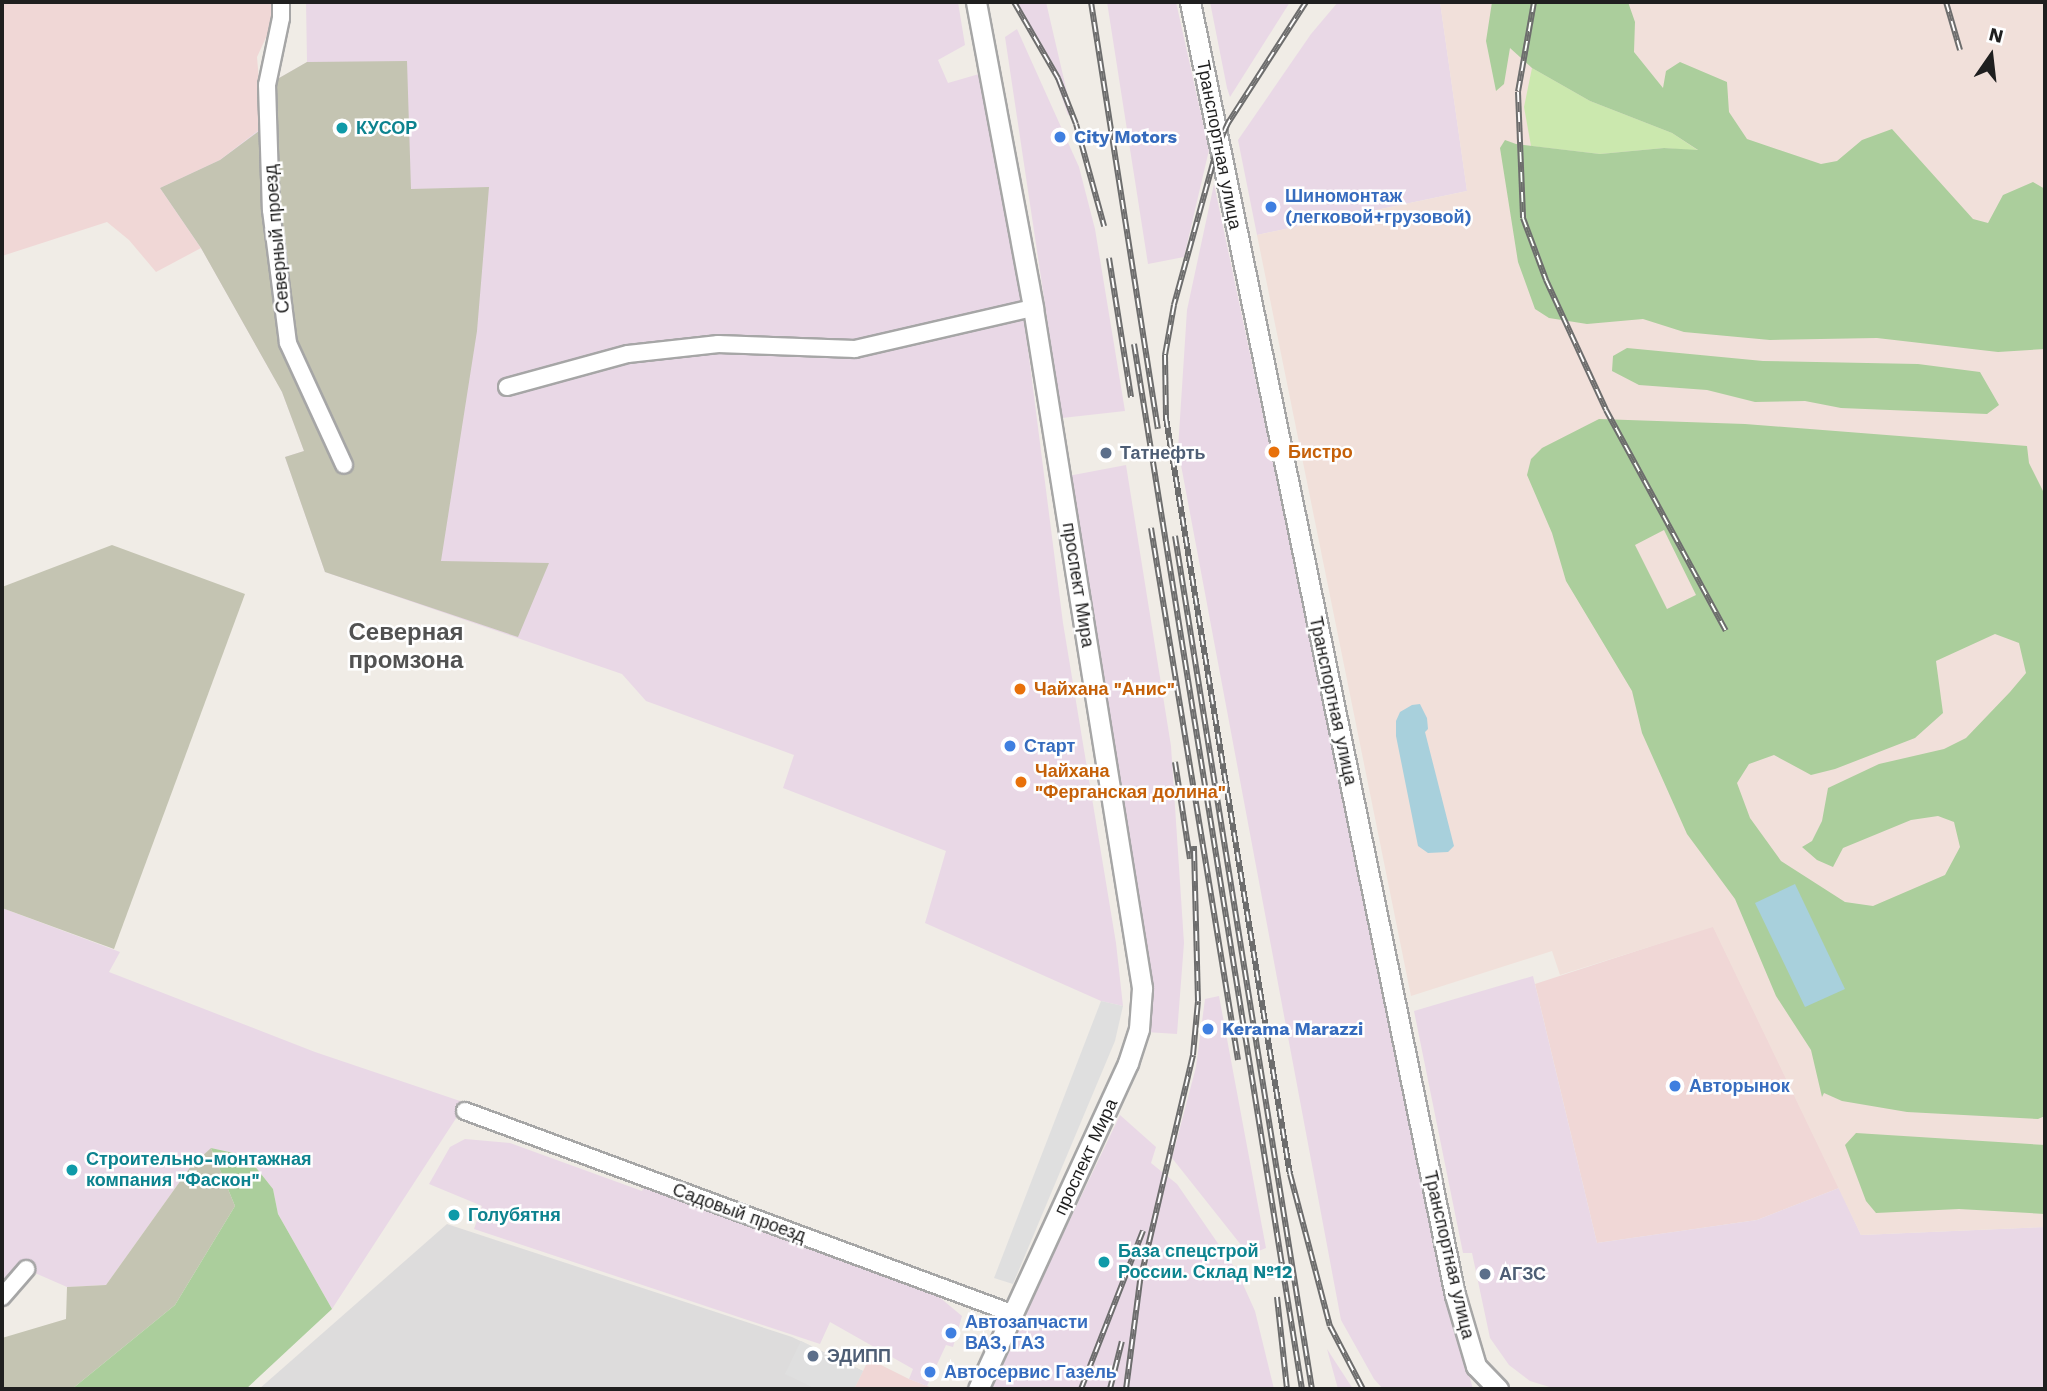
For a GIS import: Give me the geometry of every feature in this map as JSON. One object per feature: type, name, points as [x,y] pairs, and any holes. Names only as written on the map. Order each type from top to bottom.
[{"type":"street","name":"Северный проезд","points":[[281,2],[281,18],[267,85],[271,210],[288,343],[344,465]]},
{"type":"street","name":"проспект Мира","points":[[976,2],[1033,308],[1142,988],[1139,1029],[1128,1063],[978,1389]]},
{"type":"street","name":"Транспортная улица","points":[[1190,2],[1455,1295],[1476,1366],[1498,1389]]},
{"type":"street","points":[[507,387],[628,354],[718,344],[855,349],[1033,308]]},
{"type":"street","name":"Садовый проезд","points":[[465,1111],[1014,1314]]},
{"type":"street","points":[[2,1297],[26,1269]]},
{"type":"shaded area","points":[[2,2],[274,2],[275,18],[257,57],[263,127],[220,160],[160,188],[201,248],[156,272],[129,240],[107,222],[2,256]]},
{"type":"shaded area","points":[[306,2],[958,2],[965,45],[938,60],[948,83],[979,74],[1023,310],[1063,623],[1116,943],[1123,1006],[1101,1001],[925,923],[946,851],[783,788],[794,755],[646,701],[622,674],[325,572],[285,457],[304,451],[282,392],[201,248],[160,188],[220,160],[263,127],[260,89],[307,62]]},
{"type":"shaded area","points":[[1015,2],[1046,2],[1072,114],[1068,115],[1050,63]]},
{"type":"shaded area","points":[[1107,2],[1176,2],[1209,150],[1184,257],[1148,264]]},
{"type":"shaded area","points":[[1210,2],[1290,2],[1230,97],[1227,88]]},
{"type":"shaded area","points":[[1338,2],[1440,2],[1467,191],[1257,235],[1238,140],[1311,34]]},
{"type":"shaded area","points":[[1440,2],[2045,2],[2045,1227],[1861,1235],[1713,927],[1560,975],[1552,951],[1411,996],[1257,235],[1467,191]]},
{"type":"shaded area","points":[[1017,29],[1079,167],[1095,229],[1125,411],[1062,418],[1005,37]]},
{"type":"shaded area","points":[[407,61],[411,189],[489,187],[477,331],[441,561],[549,563],[518,637],[325,572],[285,457],[304,451],[282,392],[201,248],[160,188],[220,160],[263,128],[260,89],[307,62]]},
{"type":"shaded area","points":[[1214,184],[1457,1330],[1473,1389],[1383,1389],[1374,1379],[1341,1320],[1178,449],[1187,310]]},
{"type":"shaded area","points":[[1126,465],[1171,746],[1184,943],[1177,1034],[1146,1032],[1068,476]]},
{"type":"shaded area","points":[[112,545],[245,594],[114,949],[2,908],[2,587]]},
{"type":"shaded area","points":[[2,908],[120,952],[109,972],[315,1052],[466,1103],[332,1309],[278,1214],[273,1189],[247,1156],[211,1148],[191,1166],[106,1285],[67,1287],[19,1266],[2,1284]]},
{"type":"shaded area","name":"Авторынок","points":[[1713,926],[1839,1188],[1757,1220],[1597,1243],[1535,984]]},
{"type":"shaded area","points":[[1533,976],[1597,1243],[1757,1220],[1839,1188],[1861,1235],[2045,1227],[2045,1389],[1556,1389],[1530,1381],[1509,1365],[1490,1338],[1472,1253],[1463,1253],[1414,1011]]},
{"type":"shaded area","points":[[1219,996],[1266,1248],[1249,1255],[1172,1158],[1196,1067],[1205,999]]},
{"type":"shaded area","points":[[1101,1001],[1123,1006],[1115,1041],[1013,1284],[994,1278]]},
{"type":"shaded area","points":[[1120,1115],[1156,1147],[1151,1163],[1177,1184],[1237,1271],[1255,1311],[1274,1389],[989,1389]]},
{"type":"shaded area","points":[[465,1139],[510,1143],[642,1191],[644,1187],[938,1296],[962,1316],[953,1347],[946,1345],[927,1386],[909,1379],[913,1369],[830,1322],[820,1344],[474,1229],[482,1206],[429,1184],[450,1147]]},
{"type":"shaded area","points":[[211,1148],[235,1206],[175,1305],[72,1389],[2,1389],[2,1338],[66,1319],[67,1287],[106,1285],[191,1166]]},
{"type":"shaded area","points":[[447,1224],[792,1337],[863,1371],[854,1389],[259,1389]]},
{"type":"shaded area","name":"ЭДИПП","points":[[801,1341],[863,1371],[854,1389],[816,1389],[785,1374]]},
{"type":"shaded area","points":[[1327,1349],[1353,1389],[1338,1389]]},
{"type":"shaded area","points":[[869,1359],[909,1379],[935,1389],[854,1389]]},
{"type":"green space","points":[[1492,2],[1628,2],[1635,22],[1634,52],[1663,88],[1666,71],[1680,62],[1727,82],[1729,112],[1747,139],[1821,164],[1837,161],[1862,140],[1892,129],[1973,219],[1988,223],[2003,195],[2033,182],[2045,189],[2045,349],[1998,352],[1877,338],[1770,340],[1684,332],[1643,319],[1587,324],[1549,318],[1535,309],[1518,262],[1500,148],[1505,140],[1516,144],[1600,154],[1664,148],[1698,150],[1672,133],[1590,101],[1532,68],[1510,48],[1504,84],[1496,91],[1486,41]]},
{"type":"green space","points":[[1532,68],[1590,101],[1672,133],[1699,151],[1664,148],[1600,154],[1531,146],[1524,107]]},
{"type":"green space","points":[[1627,348],[1763,361],[1918,364],[1980,372],[1999,405],[1987,414],[1841,408],[1805,401],[1755,402],[1707,390],[1639,385],[1612,371],[1613,356]]},
{"type":"green space","points":[[1599,419],[1745,424],[2027,446],[2029,463],[2045,495],[2045,1116],[2038,1119],[1907,1112],[1842,1101],[1824,1093],[1822,1097],[1811,1050],[1776,996],[1735,899],[1687,834],[1642,733],[1632,691],[1566,581],[1552,533],[1527,475],[1531,459],[1542,448]],"holes":[[[1664,530],[1696,595],[1667,609],[1635,545]],[[1995,634],[2019,643],[2026,673],[2010,692],[1966,738],[1944,749],[1879,764],[1828,788],[1822,821],[1812,841],[1802,847],[1817,860],[1833,867],[1843,848],[1911,820],[1938,816],[1954,822],[1960,847],[1945,875],[1873,906],[1845,902],[1781,861],[1750,818],[1737,783],[1749,764],[1774,755],[1811,775],[1835,769],[1915,738],[1943,713],[1936,661]]]},
{"type":"green space","points":[[1856,1133],[2045,1145],[2045,1214],[1959,1209],[1876,1213],[1866,1201],[1845,1145]]},
{"type":"green space","points":[[211,1148],[247,1156],[273,1189],[278,1214],[332,1309],[246,1389],[72,1389],[175,1305],[235,1206]]},
{"type":"water","points":[[1420,704],[1427,718],[1428,729],[1425,732],[1454,846],[1448,852],[1428,853],[1418,846],[1396,736],[1396,721],[1400,712]]},
{"type":"water","points":[[1795,884],[1845,989],[1805,1007],[1755,903]]},
{"type":"railway","points":[[1014,2],[1058,78],[1076,124],[1104,226]]},
{"type":"railway","points":[[1091,2],[1158,429]]},
{"type":"railway","points":[[1306,2],[1228,123],[1218,145],[1174,305],[1165,355],[1166,418],[1290,1174],[1330,1326],[1363,1389]]},
{"type":"railway","points":[[1534,2],[1518,92],[1523,218],[1546,280],[1606,410],[1726,631]]},
{"type":"railway","points":[[1946,2],[1960,50]]},
{"type":"railway","points":[[1109,258],[1131,397]]},
{"type":"railway","points":[[1134,344],[1302,1389]]},
{"type":"railway","points":[[1151,528],[1238,1060]]},
{"type":"railway","points":[[1175,536],[1312,1389]]},
{"type":"railway","points":[[1175,762],[1190,859]]},
{"type":"railway","points":[[1126,1389],[1140,1281],[1193,1055],[1198,1001],[1194,846]]},
{"type":"railway","points":[[1081,1389],[1143,1231]]},
{"type":"railway","points":[[1277,1297],[1287,1389]]},
{"type":"railway","points":[[1110,1389],[1122,1341]]},
{"type":"place","name":"КУСОР","points":[[342,128]]},
{"type":"place","name":"City Motors","points":[[1060,137]]},
{"type":"place","name":"Шиномонтаж (легковой+грузовой)","points":[[1271,207]]},
{"type":"place","name":"Бистро","points":[[1274,452]]},
{"type":"place","name":"Татнефть","points":[[1106,453]]},
{"type":"place","name":"Чайхана \"Анис\"","points":[[1020,689]]},
{"type":"place","name":"Старт","points":[[1010,746]]},
{"type":"place","name":"Чайхана \"Ферганская долина\"","points":[[1021,782]]},
{"type":"place","name":"Kerama Marazzi","points":[[1208,1029]]},
{"type":"place","name":"Авторынок","points":[[1675,1086]]},
{"type":"place","name":"Строительно-монтажная компания \"Фаскон\"","points":[[72,1170]]},
{"type":"place","name":"Голубятня","points":[[454,1215]]},
{"type":"place","name":"База спецстрой России. Склад №12","points":[[1104,1262]]},
{"type":"place","name":"АГЗС","points":[[1485,1274]]},
{"type":"place","name":"Автозапчасти ВАЗ, ГАЗ","points":[[951,1333]]},
{"type":"place","name":"ЭДИПП","points":[[813,1356]]},
{"type":"place","name":"Автосервис Газель","points":[[930,1372]]},
{"type":"district","name":"Северная промзона","points":[[406,647]]}]
